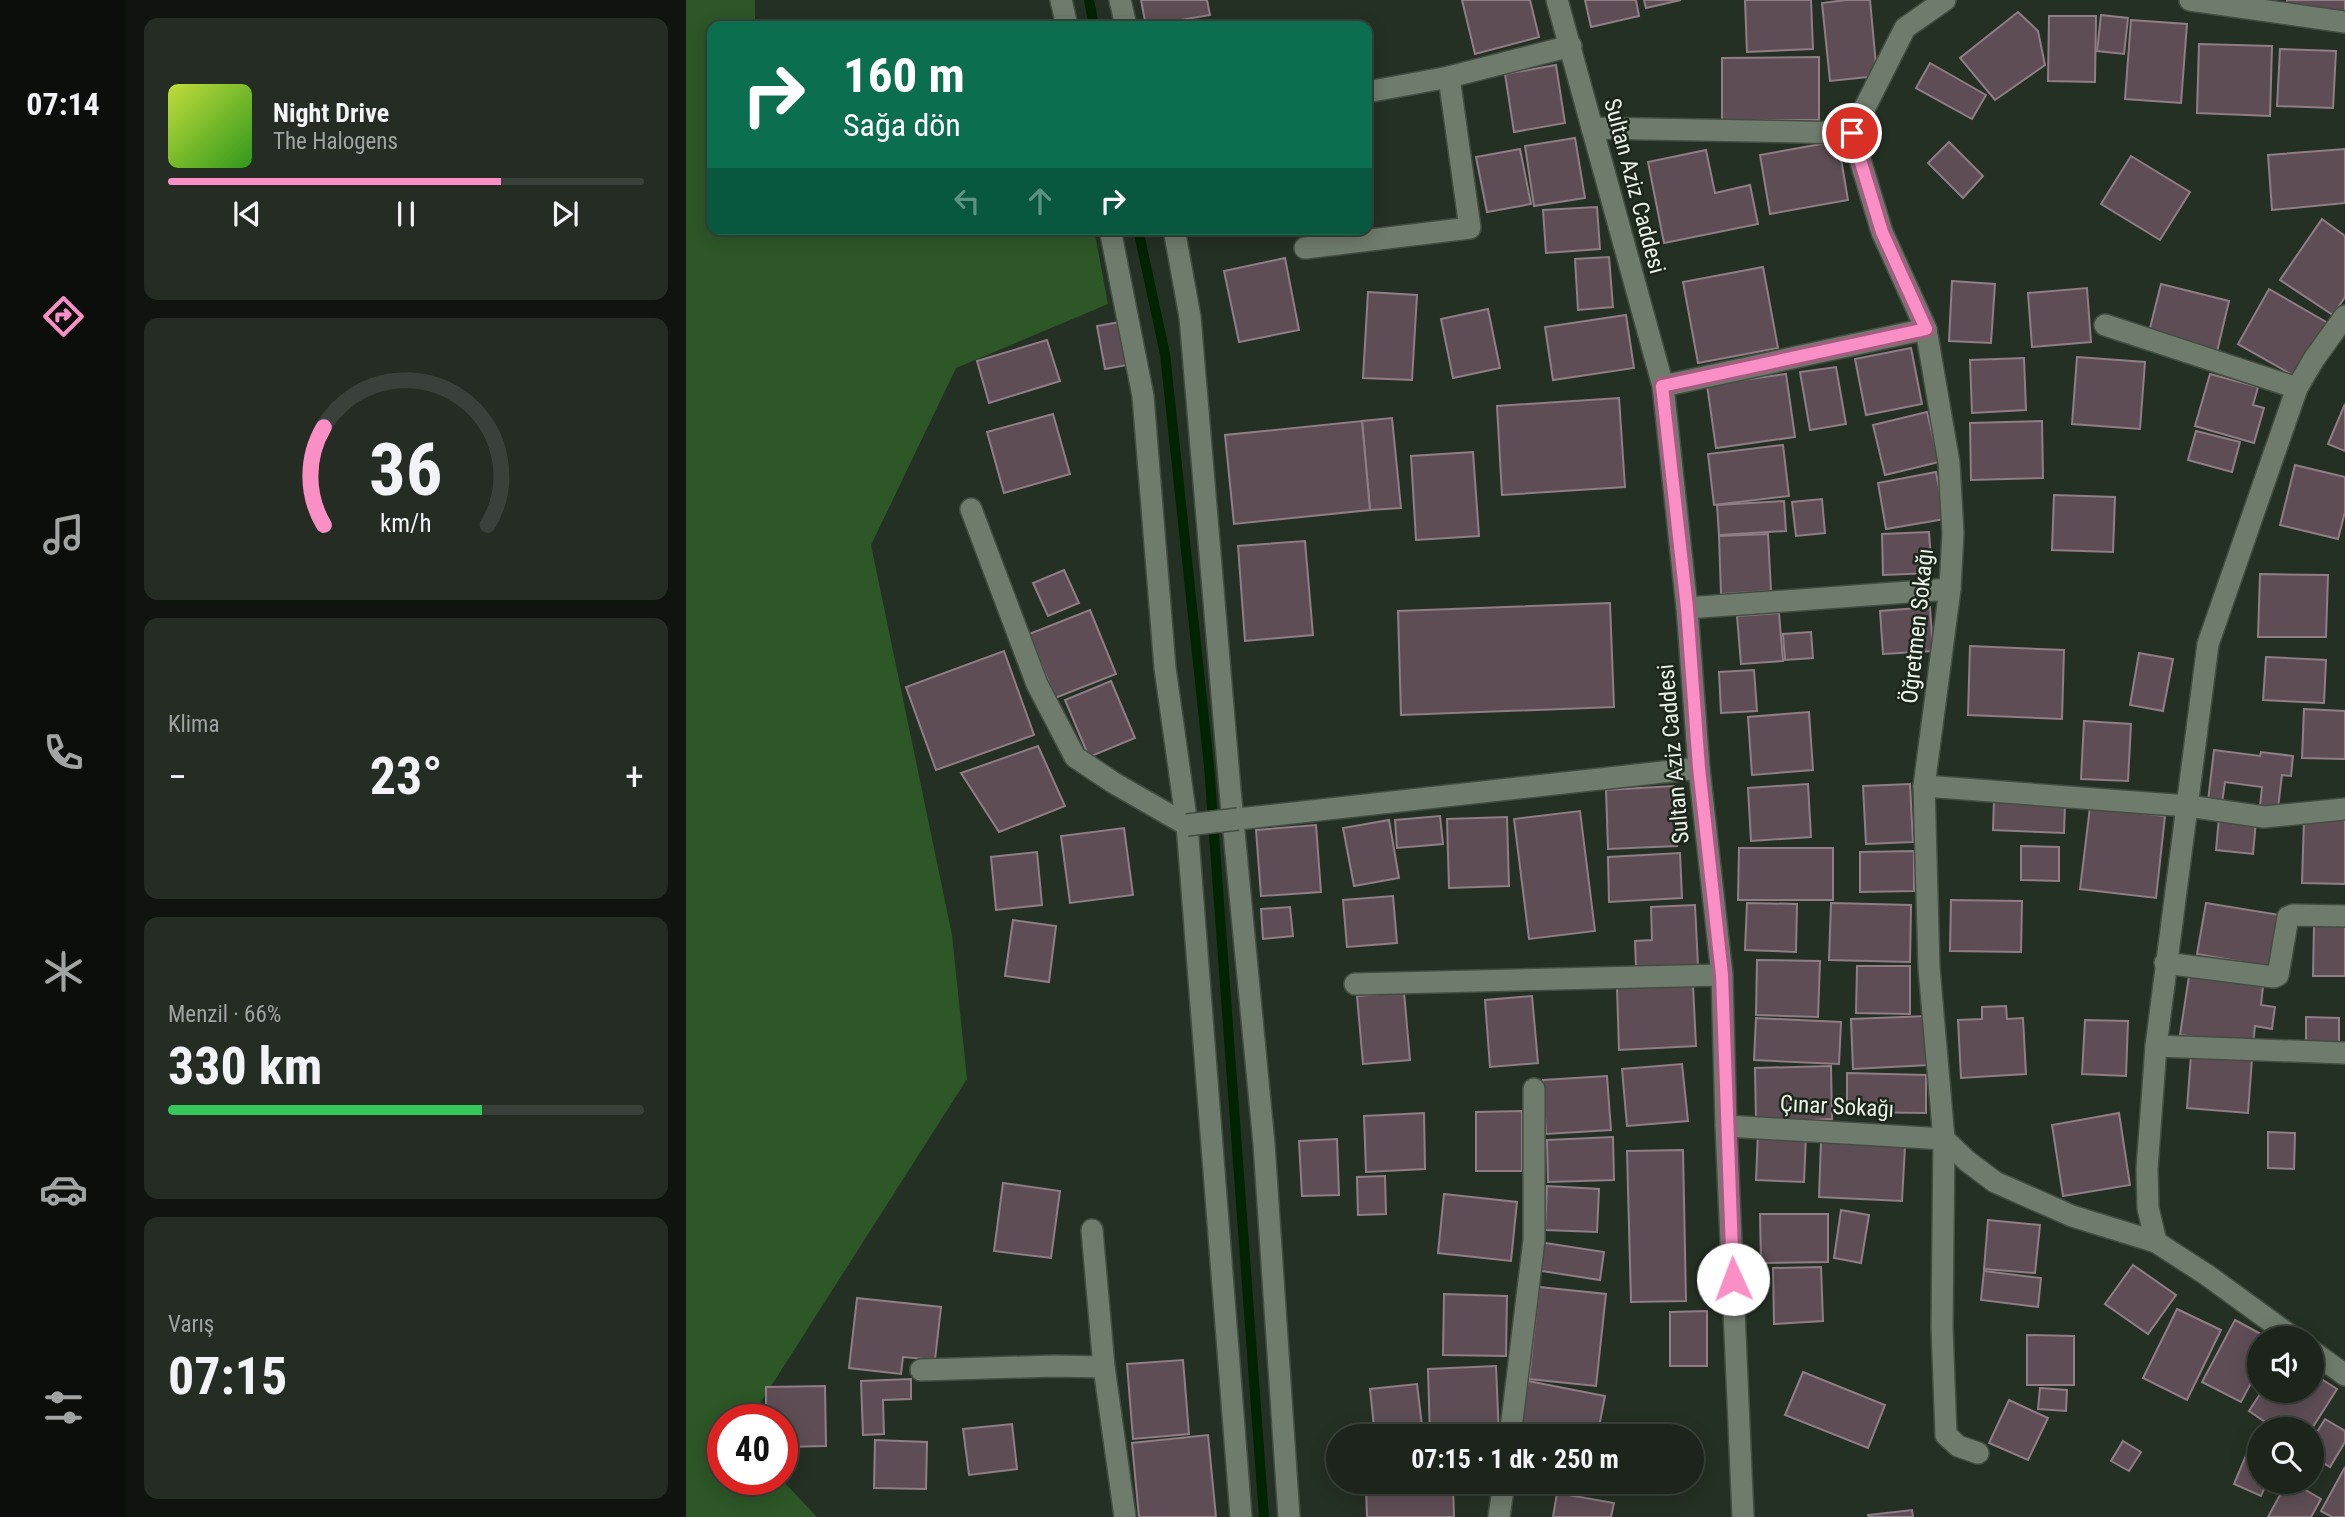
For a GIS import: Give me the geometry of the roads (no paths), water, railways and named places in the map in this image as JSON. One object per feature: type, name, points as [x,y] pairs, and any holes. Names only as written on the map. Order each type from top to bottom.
[{"type":"street","points":[[1061,0],[1067,21]]},
{"type":"street","points":[[1120,0],[1125,21]]},
{"type":"street","name":"Sultan Aziz Caddesi","points":[[1557,0],[1662,386],[1687,608],[1699,768],[1722,975],[1743,1517]]},
{"type":"street","points":[[1592,128],[1852,133],[1905,28],[1945,0]]},
{"type":"street","points":[[2190,0],[2345,22]]},
{"type":"street","points":[[1372,91],[1449,77],[1571,46]]},
{"type":"street","points":[[1305,248],[1470,228],[1449,77]]},
{"type":"street","name":"Öğretmen Sokağı","points":[[1852,133],[1882,232],[1926,329],[1949,463],[1953,533],[1950,589],[1924,786],[1929,968],[1944,1139],[1942,1327],[1946,1434],[1958,1446],[1978,1452]]},
{"type":"street","points":[[1111,235],[1143,396],[1165,667],[1187,825],[1241,1517]]},
{"type":"street","points":[[1175,235],[1193,344],[1228,776],[1264,1144],[1289,1517]]},
{"type":"street","points":[[2156,1242],[2148,1208],[2147,1169],[2156,1046],[2208,644],[2297,388],[2345,316]]},
{"type":"street","points":[[2105,325],[2297,388]]},
{"type":"street","points":[[1662,386],[1926,329]]},
{"type":"street","points":[[971,509],[1037,684],[1075,757],[1187,825],[1699,768]]},
{"type":"street","points":[[1687,608],[1950,589]]},
{"type":"street","points":[[1924,786],[2188,806],[2264,817],[2345,808]]},
{"type":"street","points":[[2165,963],[2274,977],[2278,975],[2288,917],[2345,916]]},
{"type":"street","points":[[1355,984],[1722,975]]},
{"type":"street","points":[[2156,1046],[2345,1053]]},
{"type":"street","points":[[1512,1424],[1534,1240],[1535,1089]]},
{"type":"street","name":"Çınar Sokağı","points":[[1726,1126],[1944,1139]]},
{"type":"street","points":[[1944,1139],[1995,1182],[2072,1216],[2156,1242],[2277,1326]]},
{"type":"street","points":[[1092,1230],[1104,1367],[1125,1517]]},
{"type":"street","points":[[2324,1360],[2345,1375]]},
{"type":"street","points":[[922,1370],[1104,1367]]},
{"type":"street","points":[[1499,1517],[1502,1494]]},
{"type":"waterway","points":[[1089,0],[1093,21]]},
{"type":"waterway","points":[[1139,235],[1165,354],[1209,766],[1264,1517]]}]
